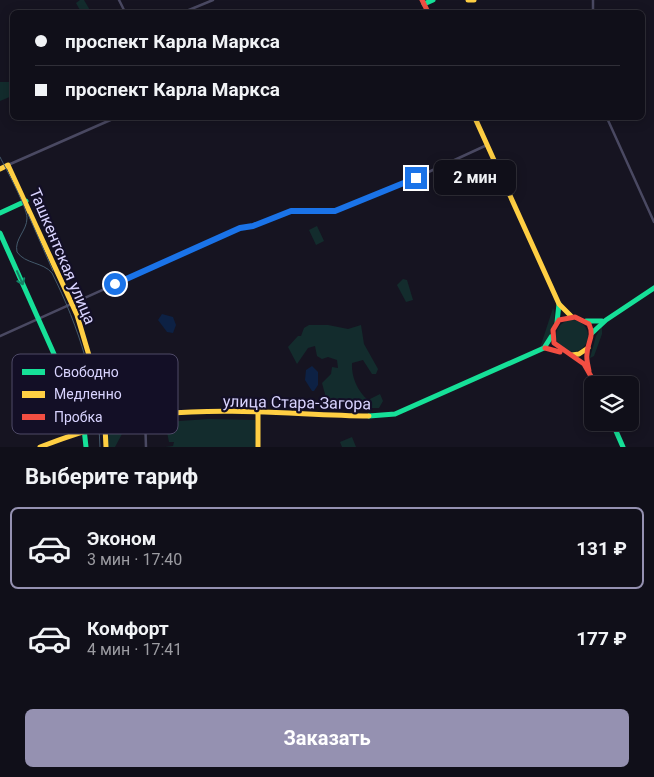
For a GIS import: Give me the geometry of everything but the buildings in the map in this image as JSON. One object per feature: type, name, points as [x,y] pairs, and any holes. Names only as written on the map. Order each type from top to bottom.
[{"type":"main road","points":[[423,2],[433,0]]},
{"type":"main road","points":[[468,0],[474,0]]},
{"type":"main road","points":[[476,120],[559,304],[571,316],[584,320],[602,321]]},
{"type":"main road","points":[[0,169],[8,165]]},
{"type":"main road","name":"Ташкентская улица","points":[[8,165],[72,304],[88,354]]},
{"type":"main road","points":[[0,213],[26,201]]},
{"type":"main road","points":[[0,233],[54,354]]},
{"type":"main road","points":[[589,371],[587,354],[592,333],[602,321],[633,306],[654,288]]},
{"type":"main road","points":[[559,304],[557,323],[544,348],[568,355],[583,363],[592,376]]},
{"type":"main road","points":[[557,323],[571,316]]},
{"type":"main road","points":[[584,320],[592,333]]},
{"type":"main road","points":[[552,334],[555,345],[560,352]]},
{"type":"main road","points":[[568,355],[579,354],[588,347]]},
{"type":"main road","name":"улица Стара-Загора","points":[[178,413],[368,416],[395,414],[544,348]]},
{"type":"main road","points":[[258,413],[258,447]]},
{"type":"main road","points":[[616,431],[623,447]]},
{"type":"main road","name":"улица Стара-Загора","points":[[40,447],[74,434]]},
{"type":"main road","points":[[84,434],[86,447]]},
{"type":"main road","name":"Ташкентская улица","points":[[106,434],[106,447]]},
{"type":"street","points":[[189,10],[214,0]]},
{"type":"street","points":[[8,165],[110,120]]},
{"type":"street","points":[[608,120],[654,222]]},
{"type":"street","points":[[0,336],[240,228],[253,226],[291,211],[335,211],[396,187],[487,145]]},
{"type":"street","points":[[146,434],[146,447]]},
{"type":"green space","points":[[84,0],[90,10],[80,10],[76,3]]},
{"type":"green space","points":[[0,82],[10,82],[10,97],[0,101]]},
{"type":"green space","points":[[317,226],[324,241],[316,245],[309,230]]},
{"type":"green space","points":[[403,279],[407,280],[413,300],[406,302],[397,285]]},
{"type":"green space","points":[[553,308],[554,323],[547,340],[540,348]]},
{"type":"green space","points":[[572,320],[583,325],[588,336],[583,347],[572,352],[561,347],[556,336],[561,325]]},
{"type":"green space","points":[[309,325],[328,325],[348,329],[361,325],[364,344],[378,369],[376,374],[372,374],[363,360],[352,363],[354,379],[364,397],[368,400],[380,394],[383,401],[379,408],[357,408],[357,402],[327,408],[321,401],[325,394],[322,383],[331,374],[332,367],[338,368],[337,360],[328,357],[322,359],[317,356],[315,346],[308,348],[297,364],[288,347],[298,336],[301,336],[304,328]]},
{"type":"green space","points":[[602,326],[602,334],[594,356],[590,358],[596,336]]},
{"type":"green space","points":[[209,419],[255,420],[256,447],[165,447],[173,446],[174,442],[169,442],[167,434],[178,434],[178,421]]},
{"type":"green space","points":[[109,434],[122,434],[115,447],[107,447]]},
{"type":"green space","points":[[352,437],[356,447],[342,447],[340,442]]},
{"type":"water","points":[[162,314],[173,317],[176,325],[173,333],[167,332],[158,320]]},
{"type":"water","points":[[312,366],[318,372],[318,385],[314,391],[312,391],[305,380],[306,370]]},
{"type":"tram line","points":[[0,157],[20,197],[27,218],[17,243],[17,252],[20,256],[48,269],[52,273],[71,315],[84,354]]},
{"type":"tram line","points":[[28,214],[53,271]]},
{"type":"tram line","points":[[99,434],[100,447]]},
{"type":"traffic: fast","points":[[424,4],[433,0]]},
{"type":"traffic: fast","points":[[0,213],[26,201]]},
{"type":"traffic: fast","points":[[0,233],[54,354]]},
{"type":"traffic: fast","points":[[592,333],[606,320],[654,288]]},
{"type":"traffic: fast","points":[[557,322],[559,304]]},
{"type":"traffic: fast","points":[[586,321],[602,321]]},
{"type":"traffic: fast","points":[[369,416],[395,414],[544,348],[551,337]]},
{"type":"traffic: fast","points":[[616,431],[623,447]]},
{"type":"traffic: fast","points":[[85,434],[86,447]]},
{"type":"traffic: slow","points":[[468,0],[474,0]]},
{"type":"traffic: slow","points":[[476,120],[559,304],[571,316]]},
{"type":"traffic: slow","points":[[0,169],[8,165],[77,315],[89,354]]},
{"type":"traffic: slow","points":[[572,355],[579,354],[588,348]]},
{"type":"traffic: slow","points":[[178,413],[239,411],[369,416]]},
{"type":"traffic: slow","points":[[258,413],[258,447]]},
{"type":"traffic: slow","points":[[40,447],[77,434]]},
{"type":"traffic: slow","points":[[105,434],[106,447]]},
{"type":"traffic: jam","points":[[422,0],[427,10]]},
{"type":"traffic: jam","points":[[589,371],[587,358],[591,336],[589,324],[575,317],[559,320],[553,330],[554,343],[584,364],[591,376]]},
{"type":"traffic: jam","points":[[545,348],[560,352]]},
{"type":"route","points":[[115,284],[240,228],[247,228],[291,211],[335,211],[416,178]]}]
